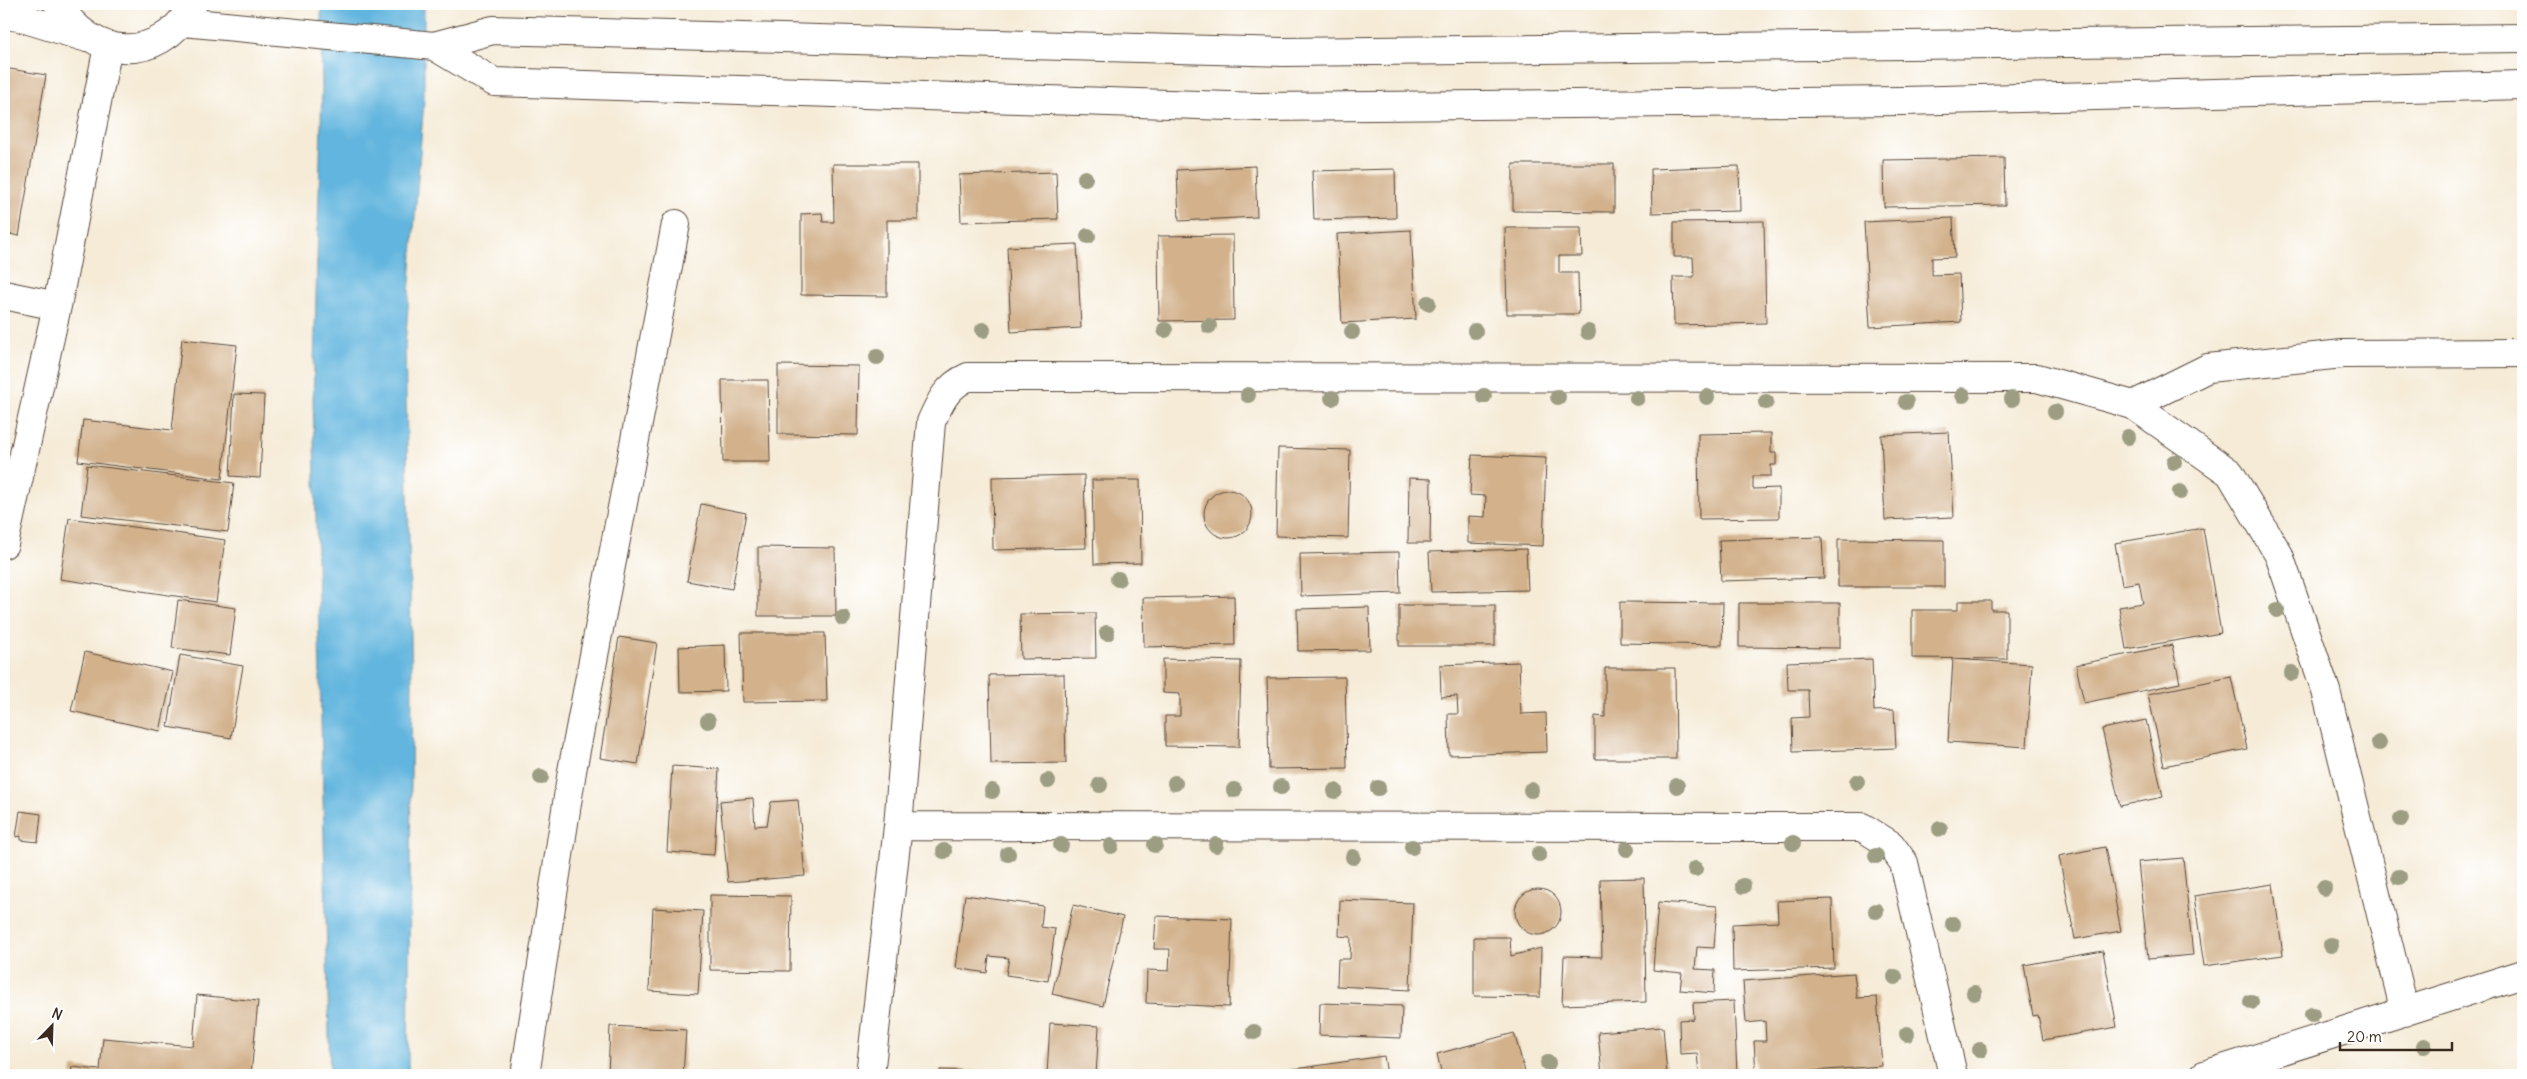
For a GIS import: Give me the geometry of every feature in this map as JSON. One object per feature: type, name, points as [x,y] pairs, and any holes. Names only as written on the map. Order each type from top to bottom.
[{"type":"street","points":[[58,4],[69,22],[98,42]]},
{"type":"street","points":[[4,15],[19,17],[98,42],[129,48],[149,45],[168,35],[189,13],[278,31],[434,46],[493,30],[1283,52],[2523,38]]},
{"type":"street","points":[[4,544],[57,306],[98,42]]},
{"type":"street","points":[[434,46],[494,82],[1259,107],[1903,101],[2523,85]]},
{"type":"street","points":[[525,1075],[572,771],[676,224]]},
{"type":"street","points":[[4,295],[57,306]]},
{"type":"street","points":[[2133,405],[2208,368],[2343,354],[2523,353]]},
{"type":"street","points":[[870,1075],[898,826],[931,422],[941,398],[955,382],[968,377],[2037,378],[2133,405],[2230,473],[2279,555],[2326,690],[2405,1012]]},
{"type":"street","points":[[898,826],[1862,827],[1891,845],[1904,862],[1953,1075]]},
{"type":"street","points":[[2204,1075],[2523,974]]},
{"type":"water","points":[[321,4],[424,4],[424,100],[405,346],[412,683],[408,1075],[330,1075],[313,400],[322,88]]},
{"type":"building","points":[[4,68],[46,75],[19,236],[4,233]]},
{"type":"building","points":[[2004,158],[2005,205],[1884,207],[1883,160]]},
{"type":"building","points":[[833,164],[918,164],[918,220],[887,220],[887,296],[801,295],[801,214],[822,213],[823,222],[834,222]]},
{"type":"building","points":[[1513,164],[1614,164],[1614,212],[1513,211]]},
{"type":"building","points":[[1255,166],[1257,217],[1179,221],[1177,170]]},
{"type":"building","points":[[1739,166],[1740,211],[1652,213],[1651,169]]},
{"type":"building","points":[[1395,169],[1396,218],[1314,220],[1312,171]]},
{"type":"building","points":[[1056,172],[1058,219],[961,222],[959,175]]},
{"type":"building","points":[[1953,218],[1955,257],[1932,258],[1932,275],[1959,274],[1961,322],[1870,327],[1864,222]]},
{"type":"building","points":[[1764,221],[1766,323],[1674,325],[1673,277],[1694,277],[1693,257],[1674,257],[1674,222]]},
{"type":"building","points":[[1505,228],[1581,228],[1582,256],[1559,256],[1559,273],[1578,273],[1579,314],[1507,314]]},
{"type":"building","points":[[1411,230],[1416,319],[1342,323],[1337,234]]},
{"type":"building","points":[[1233,235],[1234,320],[1159,321],[1158,236]]},
{"type":"building","points":[[1077,244],[1081,328],[1011,332],[1007,247]]},
{"type":"building","points":[[182,339],[237,345],[222,479],[78,461],[83,420],[172,430]]},
{"type":"building","points":[[778,365],[859,366],[858,435],[778,434]]},
{"type":"building","points":[[722,380],[768,380],[770,462],[723,462]]},
{"type":"building","points":[[234,394],[264,395],[260,478],[230,476]]},
{"type":"building","points":[[1949,432],[1954,517],[1885,520],[1881,435]]},
{"type":"building","points":[[1771,433],[1771,453],[1776,453],[1776,465],[1771,465],[1771,476],[1753,476],[1753,489],[1779,488],[1779,518],[1699,519],[1698,434]]},
{"type":"building","points":[[1278,448],[1350,450],[1348,538],[1276,536]]},
{"type":"building","points":[[1472,455],[1546,458],[1543,546],[1468,543],[1468,516],[1485,517],[1486,496],[1470,495]]},
{"type":"building","points":[[87,465],[234,483],[228,532],[81,515]]},
{"type":"building","points":[[1084,475],[1086,548],[993,550],[992,477]]},
{"type":"building","points":[[1409,478],[1431,479],[1430,543],[1408,543]]},
{"type":"building","points":[[1092,480],[1140,480],[1141,563],[1094,564]]},
{"type":"building","points":[[1223,490],[1233,490],[1242,494],[1248,500],[1251,505],[1251,523],[1242,534],[1233,538],[1223,538],[1214,534],[1208,528],[1204,519],[1204,509],[1208,500],[1214,494]]},
{"type":"building","points":[[701,504],[746,513],[732,589],[687,581]]},
{"type":"building","points":[[69,518],[225,540],[216,602],[60,579]]},
{"type":"building","points":[[2203,528],[2221,633],[2126,649],[2119,607],[2143,603],[2139,582],[2122,585],[2115,543]]},
{"type":"building","points":[[1822,537],[1824,578],[1721,581],[1719,540]]},
{"type":"building","points":[[1838,539],[1944,540],[1944,587],[1838,587]]},
{"type":"building","points":[[758,547],[835,548],[836,616],[758,616]]},
{"type":"building","points":[[1526,549],[1528,590],[1431,592],[1429,552]]},
{"type":"building","points":[[1399,552],[1400,593],[1301,596],[1300,554]]},
{"type":"building","points":[[1234,596],[1235,645],[1144,647],[1143,598]]},
{"type":"building","points":[[178,600],[236,608],[230,655],[172,648]]},
{"type":"building","points":[[1958,601],[1991,601],[1991,610],[2007,610],[2007,659],[1912,658],[1912,610],[1958,610]]},
{"type":"building","points":[[1620,602],[1723,603],[1722,645],[1620,643]]},
{"type":"building","points":[[1739,603],[1840,603],[1840,648],[1739,647]]},
{"type":"building","points":[[1399,605],[1495,605],[1495,646],[1399,646]]},
{"type":"building","points":[[1369,607],[1370,650],[1298,651],[1297,609]]},
{"type":"building","points":[[1095,613],[1096,658],[1021,659],[1020,614]]},
{"type":"building","points":[[741,633],[825,633],[827,701],[743,702]]},
{"type":"building","points":[[619,637],[657,643],[638,764],[600,758]]},
{"type":"building","points":[[725,645],[726,691],[680,692],[679,647]]},
{"type":"building","points":[[2172,645],[2180,683],[2084,703],[2076,665]]},
{"type":"building","points":[[85,652],[173,672],[160,731],[71,711]]},
{"type":"building","points":[[180,655],[243,666],[231,738],[168,727]]},
{"type":"building","points":[[1163,659],[1241,661],[1239,747],[1165,746],[1165,716],[1180,716],[1180,694],[1163,693]]},
{"type":"building","points":[[1872,659],[1874,711],[1894,710],[1896,748],[1793,752],[1792,718],[1809,717],[1808,690],[1788,690],[1787,662]]},
{"type":"building","points":[[1953,659],[2032,664],[2027,747],[1948,742]]},
{"type":"building","points":[[1519,662],[1521,714],[1546,713],[1547,752],[1449,755],[1448,714],[1458,714],[1457,696],[1441,697],[1440,665]]},
{"type":"building","points":[[1605,668],[1675,668],[1676,759],[1595,759],[1595,716],[1605,717]]},
{"type":"building","points":[[1064,674],[1066,763],[991,764],[989,675]]},
{"type":"building","points":[[1345,677],[1347,768],[1269,769],[1267,678]]},
{"type":"building","points":[[2231,677],[2247,749],[2164,766],[2148,694]]},
{"type":"building","points":[[2146,720],[2163,797],[2120,806],[2102,729]]},
{"type":"building","points":[[672,766],[719,769],[714,855],[667,852]]},
{"type":"building","points":[[753,798],[755,826],[767,825],[771,802],[798,800],[805,876],[728,882],[720,801]]},
{"type":"building","points":[[20,811],[41,814],[38,842],[21,840],[21,836],[16,837]]},
{"type":"building","points":[[2105,847],[2121,931],[2075,939],[2059,856]]},
{"type":"building","points":[[2183,858],[2193,955],[2148,959],[2138,862]]},
{"type":"building","points":[[1644,878],[1646,1002],[1562,1005],[1564,956],[1602,957],[1600,879]]},
{"type":"building","points":[[2273,884],[2283,955],[2204,966],[2194,896]]},
{"type":"building","points":[[1533,889],[1543,889],[1557,899],[1561,912],[1557,925],[1551,931],[1543,935],[1533,935],[1519,925],[1515,917],[1515,907],[1525,893]]},
{"type":"building","points":[[710,895],[791,896],[790,971],[710,970]]},
{"type":"building","points":[[965,895],[1043,906],[1041,927],[1055,929],[1048,981],[1006,975],[1009,958],[989,956],[987,973],[956,968]]},
{"type":"building","points":[[1832,899],[1834,968],[1733,971],[1732,924],[1778,922],[1777,901]]},
{"type":"building","points":[[1340,900],[1413,903],[1410,990],[1337,986],[1338,959],[1350,959],[1351,937],[1339,936]]},
{"type":"building","points":[[1658,902],[1717,906],[1714,948],[1697,947],[1695,969],[1715,970],[1714,993],[1680,990],[1682,973],[1653,970]]},
{"type":"building","points":[[1073,905],[1123,917],[1103,1006],[1052,994]]},
{"type":"building","points":[[653,908],[703,911],[698,994],[649,991]]},
{"type":"building","points":[[1156,916],[1232,919],[1229,1007],[1146,1003],[1147,970],[1169,971],[1170,949],[1154,949]]},
{"type":"building","points":[[1474,937],[1510,937],[1511,956],[1541,948],[1540,997],[1474,996]]},
{"type":"building","points":[[4,942],[7,942],[5,954],[4,954]]},
{"type":"building","points":[[2103,951],[2117,1027],[2043,1040],[2038,1015],[2033,1016],[2024,965]]},
{"type":"building","points":[[1854,973],[1857,998],[1877,997],[1882,1066],[1756,1075],[1754,1041],[1766,1041],[1765,1021],[1746,1023],[1743,981]]},
{"type":"building","points":[[197,995],[258,1001],[251,1075],[71,1075],[72,1067],[100,1070],[103,1038],[193,1046]]},
{"type":"building","points":[[1734,1001],[1737,1075],[1699,1075],[1697,1053],[1680,1054],[1679,1020],[1694,1019],[1693,1003]]},
{"type":"building","points":[[1320,1003],[1402,1006],[1401,1038],[1319,1035]]},
{"type":"building","points":[[1050,1023],[1099,1026],[1096,1075],[1047,1075]]},
{"type":"building","points":[[610,1026],[686,1030],[683,1075],[608,1075]]},
{"type":"building","points":[[1663,1027],[1667,1075],[1602,1075],[1598,1032]]},
{"type":"building","points":[[1514,1033],[1526,1075],[1442,1075],[1437,1054]]},
{"type":"building","points":[[1384,1056],[1387,1075],[1289,1075],[1288,1070]]},
{"type":"building","points":[[4,1057],[6,1062],[14,1075],[4,1075]]},
{"type":"building","points":[[940,1070],[986,1071],[986,1075],[940,1075]]},
{"type":"building","points":[[1007,1073],[1027,1074],[1027,1075],[1007,1075]]}]
